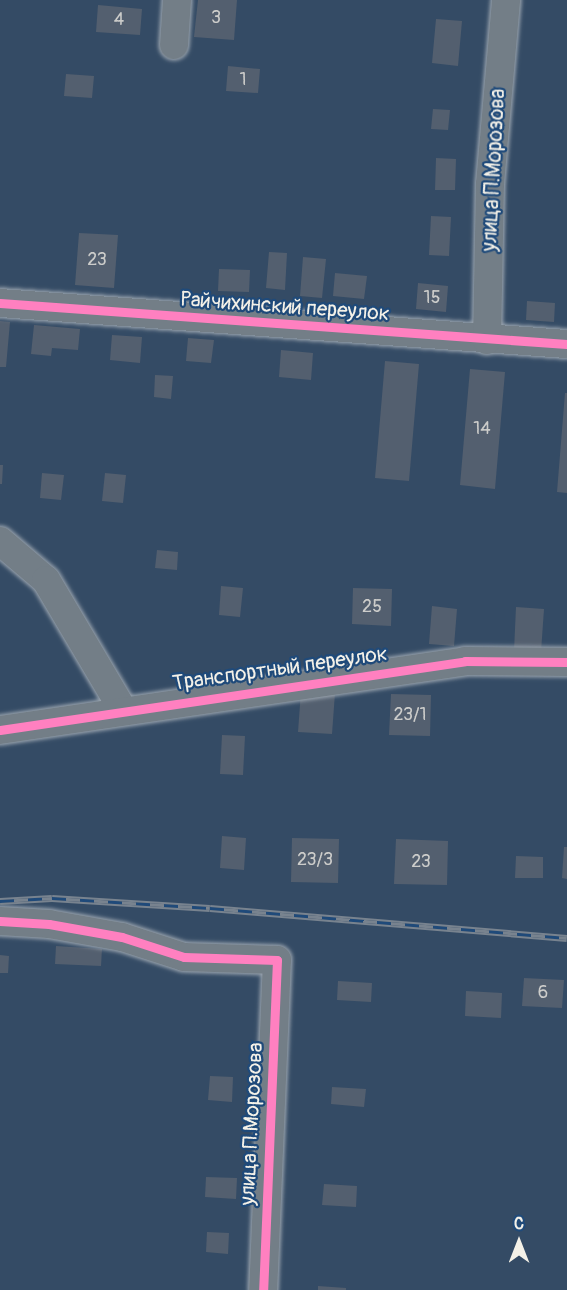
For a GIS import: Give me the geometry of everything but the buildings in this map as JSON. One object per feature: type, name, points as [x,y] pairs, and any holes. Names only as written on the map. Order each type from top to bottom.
[{"type":"street","points":[[174,45],[177,0]]},
{"type":"street","name":"улица П.Морозова","points":[[487,340],[490,184],[506,0]]},
{"type":"street","name":"Райчихинский переулок","points":[[0,303],[567,344]]},
{"type":"street","points":[[0,541],[46,580],[123,710]]},
{"type":"street","name":"Транспортный переулок","points":[[0,730],[465,660],[567,662]]},
{"type":"street","name":"улица П.Морозова","points":[[0,921],[49,924],[122,937],[184,957],[277,960],[263,1290]]},
{"type":"railway","points":[[0,901],[52,898],[210,908],[567,938]]},
{"type":"cycle path","points":[[0,303],[567,344]]},
{"type":"cycle path","points":[[0,730],[465,661],[567,662]]},
{"type":"cycle path","points":[[0,921],[49,924],[122,937],[184,957],[277,960],[263,1290]]}]
